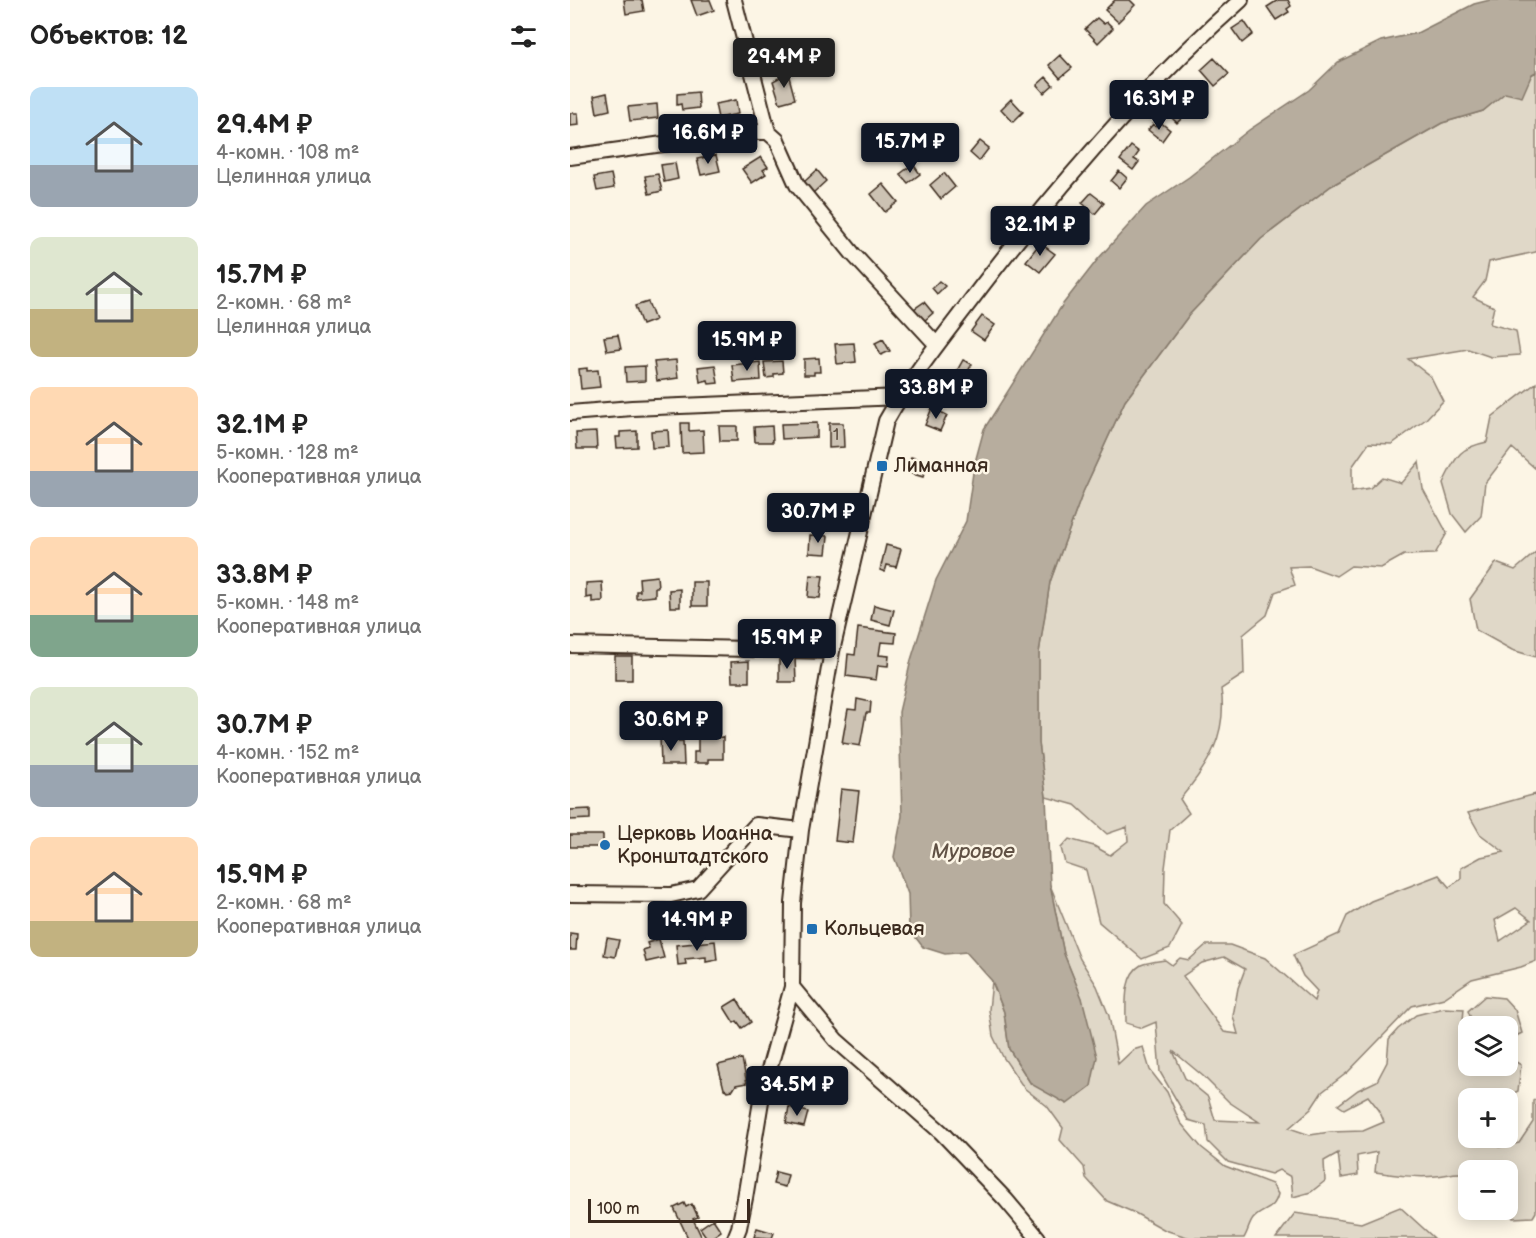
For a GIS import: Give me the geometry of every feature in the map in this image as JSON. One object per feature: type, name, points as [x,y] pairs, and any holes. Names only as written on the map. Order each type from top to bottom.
[{"type":"street","points":[[734,0],[768,132],[777,140],[798,185],[853,254],[936,345]]},
{"type":"street","points":[[735,1238],[743,1208],[762,1095],[792,987],[793,903],[801,830],[832,651],[870,498],[886,421],[936,345],[1034,219],[1157,80],[1241,0]]},
{"type":"street","points":[[570,157],[749,132],[768,132]]},
{"type":"street","points":[[570,413],[632,408],[900,397]]},
{"type":"street","points":[[570,645],[832,651]]},
{"type":"street","points":[[570,894],[671,895],[698,889],[756,825],[801,830]]},
{"type":"street","points":[[792,987],[836,1040],[941,1132],[1006,1200],[1038,1238]]},
{"type":"shaded area","points":[[1536,72],[1536,252],[1489,262],[1485,281],[1473,297],[1494,307],[1490,324],[1516,331],[1520,355],[1491,357],[1468,349],[1408,359],[1431,377],[1443,401],[1426,419],[1392,444],[1369,443],[1352,467],[1352,491],[1370,488],[1382,477],[1401,483],[1419,462],[1423,489],[1447,533],[1435,554],[1404,555],[1381,568],[1351,566],[1336,576],[1309,566],[1289,567],[1295,585],[1275,592],[1267,615],[1243,635],[1244,674],[1221,689],[1221,721],[1214,748],[1199,774],[1180,799],[1189,813],[1170,830],[1165,868],[1164,904],[1182,925],[1170,948],[1142,959],[1099,922],[1086,870],[1065,863],[1061,848],[1069,839],[1094,846],[1110,855],[1128,841],[1127,827],[1107,834],[1075,805],[1046,797],[1039,743],[1039,653],[1050,582],[1083,492],[1125,401],[1189,315],[1261,239],[1331,186],[1442,123],[1483,111],[1505,92]]},
{"type":"shaded area","points":[[1536,383],[1536,469],[1512,448],[1485,483],[1481,516],[1466,532],[1452,514],[1443,483],[1459,455],[1470,447],[1487,442],[1492,417]]},
{"type":"shaded area","points":[[1536,552],[1536,657],[1512,650],[1476,630],[1470,599],[1496,563],[1515,570]]},
{"type":"shaded area","points":[[1536,794],[1536,961],[1472,979],[1444,998],[1412,1006],[1348,1072],[1322,1092],[1311,1109],[1289,1128],[1310,1135],[1363,1131],[1384,1122],[1379,1110],[1368,1096],[1344,1109],[1338,1105],[1358,1090],[1377,1081],[1387,1062],[1389,1039],[1416,1015],[1444,1008],[1464,1009],[1463,1016],[1458,1016],[1458,1076],[1518,1076],[1518,1063],[1521,1065],[1518,1091],[1518,1088],[1458,1088],[1458,1148],[1518,1148],[1518,1143],[1533,1122],[1533,1101],[1536,1099],[1536,1212],[1533,1217],[1518,1218],[1518,1160],[1458,1160],[1458,1173],[1428,1177],[1375,1172],[1377,1152],[1357,1156],[1358,1175],[1341,1178],[1338,1153],[1324,1161],[1325,1181],[1311,1192],[1293,1197],[1291,1177],[1279,1170],[1271,1174],[1228,1162],[1208,1142],[1206,1125],[1188,1120],[1160,1072],[1156,1022],[1142,1028],[1126,1023],[1128,983],[1135,970],[1141,965],[1153,962],[1165,960],[1172,965],[1180,958],[1189,960],[1206,945],[1230,945],[1265,958],[1314,1001],[1317,991],[1303,976],[1293,955],[1339,934],[1347,916],[1371,901],[1439,875],[1449,887],[1461,879],[1461,868],[1481,857],[1504,852],[1480,834],[1468,813]],"holes":[[[1516,908],[1531,920],[1500,941],[1495,920]],[[1224,957],[1245,969],[1238,988],[1233,1016],[1238,1034],[1224,1032],[1183,976],[1202,963]],[[1173,1051],[1229,1102],[1259,1122],[1215,1120],[1208,1097],[1185,1078]]]},
{"type":"shaded area","points":[[1050,885],[1080,959],[1097,986],[1109,1016],[1118,1064],[1133,1050],[1143,1047],[1150,1070],[1167,1092],[1180,1122],[1201,1147],[1225,1166],[1272,1184],[1278,1194],[1271,1207],[1253,1219],[1244,1238],[1190,1238],[1165,1230],[1107,1201],[1086,1178],[1084,1167],[1060,1140],[1063,1128],[1047,1106],[1024,1088],[1003,1057],[993,1036],[989,1010],[992,981],[1004,1012],[1009,1049],[1031,1084],[1082,999],[1064,954]]},
{"type":"shaded area","points":[[1485,996],[1504,998],[1515,1010],[1517,1016],[1470,1016],[1468,1011]]},
{"type":"shaded area","points":[[1518,1020],[1522,1033],[1518,1035]]},
{"type":"shaded area","points":[[1400,1207],[1434,1238],[1276,1238],[1295,1213],[1361,1223]]},
{"type":"water","name":"Муровое","points":[[1490,0],[1536,0],[1536,72],[1532,74],[1522,97],[1505,93],[1483,111],[1442,123],[1331,186],[1261,239],[1189,315],[1125,401],[1083,492],[1050,582],[1039,653],[1039,743],[1046,797],[1050,885],[1064,954],[1082,998],[1097,1057],[1091,1086],[1067,1104],[1031,1084],[1009,1049],[1004,1012],[992,981],[966,952],[945,954],[923,947],[909,929],[908,894],[894,857],[902,816],[899,712],[911,660],[936,580],[966,521],[974,466],[984,429],[1063,304],[1098,259],[1146,206],[1189,177],[1249,130],[1309,90],[1338,62],[1381,41],[1417,33],[1474,4]]},
{"type":"building","points":[[624,0],[642,0],[644,11],[626,14]]},
{"type":"building","points":[[691,0],[710,0],[714,10],[697,16]]},
{"type":"building","points":[[1115,0],[1130,0],[1135,5],[1118,22],[1105,10]]},
{"type":"building","points":[[1278,0],[1288,0],[1291,6],[1287,9],[1289,12],[1276,20],[1267,7]]},
{"type":"building","points":[[1097,18],[1104,24],[1107,22],[1113,28],[1098,43],[1085,29]]},
{"type":"building","points":[[1244,21],[1253,34],[1242,43],[1232,29]]},
{"type":"building","points":[[1060,55],[1072,68],[1060,78],[1049,65]]},
{"type":"building","points":[[1214,58],[1229,74],[1215,86],[1201,70]]},
{"type":"building","points":[[788,73],[795,99],[780,103],[773,81]]},
{"type":"building","points":[[1046,77],[1053,85],[1044,93],[1037,85]]},
{"type":"building","points":[[698,92],[699,108],[682,110],[681,104],[677,105],[677,94]]},
{"type":"building","points":[[607,93],[610,110],[597,113],[594,96]]},
{"type":"building","points":[[1179,98],[1191,109],[1177,123],[1166,112]]},
{"type":"building","points":[[1011,99],[1023,112],[1013,122],[1001,109]]},
{"type":"building","points":[[736,100],[738,114],[718,118],[715,104]]},
{"type":"building","points":[[657,104],[658,118],[630,121],[628,107]]},
{"type":"building","points":[[570,113],[578,113],[579,125],[570,126]]},
{"type":"building","points":[[1160,122],[1170,130],[1162,141],[1148,130],[1153,124],[1156,127]]},
{"type":"building","points":[[939,140],[950,151],[941,160],[930,149]]},
{"type":"building","points":[[980,141],[989,148],[979,161],[970,153]]},
{"type":"building","points":[[1131,146],[1139,152],[1134,159],[1139,162],[1133,170],[1120,160]]},
{"type":"building","points":[[716,155],[720,171],[701,175],[697,159]]},
{"type":"building","points":[[761,157],[768,167],[763,170],[766,174],[752,183],[742,169]]},
{"type":"building","points":[[675,163],[678,179],[664,182],[661,165]]},
{"type":"building","points":[[913,164],[920,174],[908,183],[900,174]]},
{"type":"building","points":[[817,170],[826,181],[813,193],[804,182]]},
{"type":"building","points":[[1119,171],[1127,178],[1119,188],[1111,181]]},
{"type":"building","points":[[944,173],[955,187],[941,199],[930,185]]},
{"type":"building","points":[[611,174],[614,188],[597,191],[594,177]]},
{"type":"building","points":[[658,174],[662,191],[649,194],[645,176]]},
{"type":"building","points":[[883,184],[898,202],[885,212],[871,194]]},
{"type":"building","points":[[1091,193],[1104,203],[1095,214],[1082,203]]},
{"type":"building","points":[[1040,243],[1055,254],[1040,272],[1026,261]]},
{"type":"building","points":[[939,281],[945,286],[937,294],[932,288]]},
{"type":"building","points":[[648,302],[655,320],[642,325],[635,306]]},
{"type":"building","points":[[924,302],[933,313],[924,321],[914,309]]},
{"type":"building","points":[[982,316],[995,325],[984,340],[971,331]]},
{"type":"building","points":[[618,335],[621,349],[607,351],[604,337]]},
{"type":"building","points":[[883,339],[890,351],[881,355],[875,343]]},
{"type":"building","points":[[854,343],[856,362],[837,364],[835,344]]},
{"type":"building","points":[[819,358],[820,372],[814,372],[814,375],[804,375],[804,359]]},
{"type":"building","points":[[676,360],[678,378],[657,381],[654,362]]},
{"type":"building","points":[[963,360],[972,364],[956,392],[947,387],[949,382],[941,378],[945,372],[954,376]]},
{"type":"building","points":[[782,361],[783,373],[766,378],[764,362]]},
{"type":"building","points":[[760,362],[761,380],[734,382],[732,365]]},
{"type":"building","points":[[715,365],[718,383],[709,384],[708,380],[700,382],[698,367]]},
{"type":"building","points":[[645,366],[645,381],[626,382],[625,367]]},
{"type":"building","points":[[587,368],[587,371],[598,370],[600,387],[581,389],[579,369]]},
{"type":"building","points":[[932,408],[947,415],[940,431],[925,425]]},
{"type":"building","points":[[681,423],[689,423],[689,431],[703,430],[704,452],[682,453]]},
{"type":"building","points":[[817,423],[817,437],[782,439],[781,424]]},
{"type":"building","points":[[829,423],[843,423],[844,447],[829,448]]},
{"type":"building","points":[[719,426],[737,426],[737,441],[720,441]]},
{"type":"building","points":[[772,426],[773,442],[755,442],[754,427]]},
{"type":"building","points":[[668,430],[669,447],[652,448],[651,431]]},
{"type":"building","points":[[637,431],[637,447],[617,448],[616,437],[620,437],[620,432]]},
{"type":"building","points":[[596,432],[597,449],[577,449],[576,433]]},
{"type":"building","points":[[911,457],[928,462],[923,477],[906,472]]},
{"type":"building","points":[[810,535],[828,536],[826,554],[809,553]]},
{"type":"building","points":[[886,545],[901,549],[896,567],[887,565],[885,572],[880,570]]},
{"type":"building","points":[[810,575],[823,576],[820,598],[808,597]]},
{"type":"building","points":[[657,576],[658,587],[655,587],[655,596],[636,598],[636,591],[640,591],[639,578]]},
{"type":"building","points":[[602,582],[603,601],[592,602],[592,597],[586,598],[586,583]]},
{"type":"building","points":[[692,582],[707,582],[707,606],[692,606]]},
{"type":"building","points":[[680,589],[680,607],[670,607],[669,590]]},
{"type":"building","points":[[874,605],[894,610],[890,625],[871,620]]},
{"type":"building","points":[[858,628],[896,633],[895,643],[881,642],[879,655],[889,656],[888,666],[878,665],[876,680],[846,676],[848,654],[855,655]]},
{"type":"building","points":[[615,656],[632,656],[632,680],[615,680]]},
{"type":"building","points":[[779,658],[795,658],[796,682],[779,682]]},
{"type":"building","points":[[749,661],[749,682],[732,682],[731,662]]},
{"type":"building","points":[[857,699],[871,702],[870,713],[866,713],[860,746],[842,743],[848,709],[856,710]]},
{"type":"building","points":[[660,736],[672,736],[673,741],[683,741],[684,765],[661,765]]},
{"type":"building","points":[[723,737],[723,759],[708,759],[708,763],[694,763],[694,752],[698,752],[698,738]]},
{"type":"building","points":[[841,789],[859,791],[853,843],[835,841]]},
{"type":"building","points":[[590,809],[590,819],[570,820],[570,810]]},
{"type":"building","points":[[570,835],[603,835],[603,847],[570,847]]},
{"type":"building","points":[[570,933],[577,934],[576,950],[570,950]]},
{"type":"building","points":[[607,938],[619,940],[615,957],[604,955]]},
{"type":"building","points":[[659,939],[664,958],[646,962],[643,950],[649,948],[647,943]]},
{"type":"building","points":[[715,941],[717,960],[706,962],[706,957],[685,959],[686,964],[678,965],[676,945]]},
{"type":"building","points":[[737,999],[751,1022],[742,1028],[737,1021],[734,1023],[724,1007]]},
{"type":"building","points":[[742,1059],[747,1083],[736,1085],[733,1090],[724,1089],[718,1065]]},
{"type":"building","points":[[789,1107],[808,1112],[804,1127],[786,1123]]},
{"type":"building","points":[[776,1172],[788,1175],[785,1187],[773,1184]]},
{"type":"building","points":[[684,1203],[686,1207],[692,1204],[698,1217],[693,1219],[702,1238],[688,1238],[674,1208]]},
{"type":"building","points":[[713,1219],[721,1231],[707,1238],[700,1228]]},
{"type":"building","points":[[757,1228],[774,1233],[772,1238],[754,1237]]},
{"type":"place","name":"Лиманная","points":[[882,466]]},
{"type":"place","name":"Церковь Иоанна Кронштадтского","points":[[605,845]]},
{"type":"place","name":"Кольцевая","points":[[812,929]]}]
